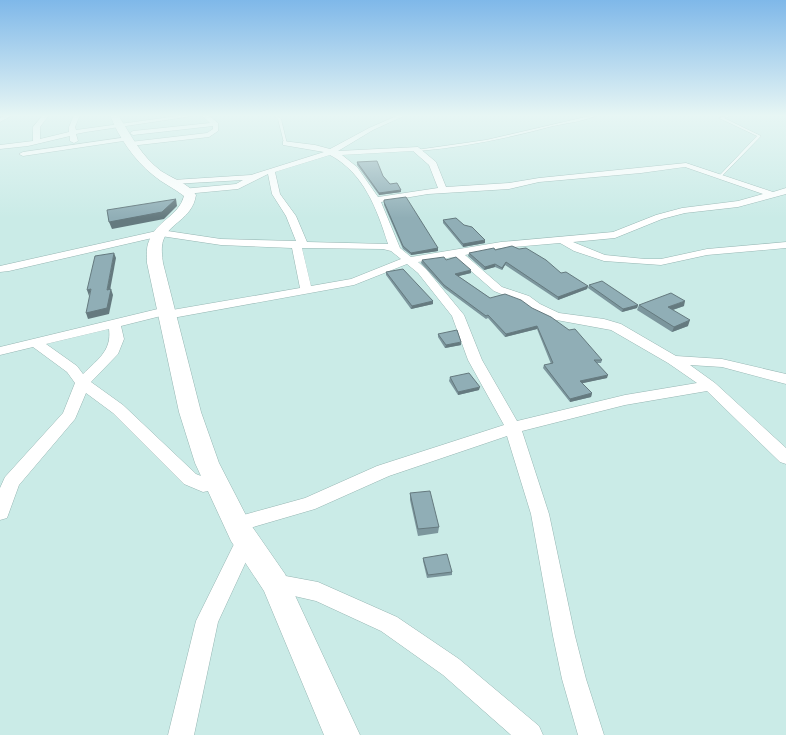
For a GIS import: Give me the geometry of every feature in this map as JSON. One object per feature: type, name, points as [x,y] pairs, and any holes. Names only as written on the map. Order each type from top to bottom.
[{"type":"street","points":[[17,155],[50,149]]},
{"type":"street","points":[[137,149],[149,166],[179,186],[190,196],[190,202],[185,211],[161,233],[156,241],[155,263],[190,412],[207,463],[241,532],[275,584],[342,735]]},
{"type":"street","points":[[290,149],[306,161]]},
{"type":"street","points":[[293,149],[332,153],[370,150],[418,150],[433,164],[443,190]]},
{"type":"street","points":[[179,186],[252,177],[332,153],[338,149]]},
{"type":"street","points":[[332,153],[350,164],[375,200],[383,213],[395,249]]},
{"type":"street","points":[[375,200],[413,193],[509,186],[539,180],[641,171],[686,165],[773,195]]},
{"type":"street","points":[[270,171],[276,194],[291,216],[299,244],[306,289],[302,292]]},
{"type":"street","points":[[179,186],[238,186],[252,177]]},
{"type":"street","points":[[0,351],[114,323],[354,282],[409,260],[501,245],[615,235],[659,217],[685,210],[738,204],[786,191]]},
{"type":"street","points":[[2,270],[161,233],[222,242],[383,246],[395,249],[409,260],[422,271],[458,315],[476,360],[513,428],[540,514],[564,636],[574,679],[591,735]]},
{"type":"street","points":[[562,240],[604,258],[645,262],[661,262],[708,252],[786,245]]},
{"type":"street","points":[[458,253],[488,282],[498,289],[525,299],[536,307],[555,316],[571,320],[604,323],[616,327],[673,360],[710,386],[786,458]]},
{"type":"street","points":[[0,513],[5,480],[32,456],[70,415],[82,383],[111,354],[117,338],[114,323]]},
{"type":"street","points":[[34,342],[72,369],[82,383],[118,409],[190,478],[203,485],[217,483]]},
{"type":"street","points":[[673,360],[722,363],[786,379]]},
{"type":"street","points":[[181,735],[207,621],[241,532],[383,471],[513,428],[568,413],[625,400],[710,386]]},
{"type":"street","points":[[275,584],[318,592],[390,624],[451,667],[530,735]]},
{"type":"lane","points":[[418,150],[430,149]]},
{"type":"lane","points":[[720,177],[746,149]]},
{"type":"building","points":[[377,161],[383,176],[390,184],[397,183],[401,190],[379,193],[357,162]]},
{"type":"building","points":[[406,197],[438,248],[411,253],[403,246],[384,200]]},
{"type":"building","points":[[176,199],[162,212],[109,222],[107,210]]},
{"type":"building","points":[[456,218],[464,225],[472,227],[485,240],[463,244],[443,220]]},
{"type":"building","points":[[512,246],[519,249],[526,248],[546,260],[561,273],[566,272],[588,286],[558,297],[506,262],[502,268],[495,264],[485,267],[469,253],[494,248],[495,250]]},
{"type":"building","points":[[114,253],[107,290],[111,289],[107,308],[86,313],[91,289],[87,290],[95,256]]},
{"type":"building","points":[[444,257],[446,260],[456,257],[471,270],[455,274],[490,298],[505,294],[521,300],[532,308],[551,317],[569,330],[575,329],[602,360],[594,360],[608,375],[580,381],[592,393],[570,399],[544,365],[553,363],[537,326],[506,334],[488,315],[486,316],[444,285],[422,260]]},
{"type":"building","points":[[403,269],[433,301],[412,306],[386,272]]},
{"type":"building","points":[[602,281],[638,305],[623,309],[589,285]]},
{"type":"building","points":[[671,293],[685,301],[668,307],[690,320],[674,327],[639,305]]},
{"type":"building","points":[[457,330],[461,342],[446,345],[438,334]]},
{"type":"building","points":[[469,373],[480,387],[458,392],[450,377]]},
{"type":"building","points":[[430,491],[439,527],[418,529],[410,493]]},
{"type":"building","points":[[447,554],[452,572],[428,575],[423,558]]}]
